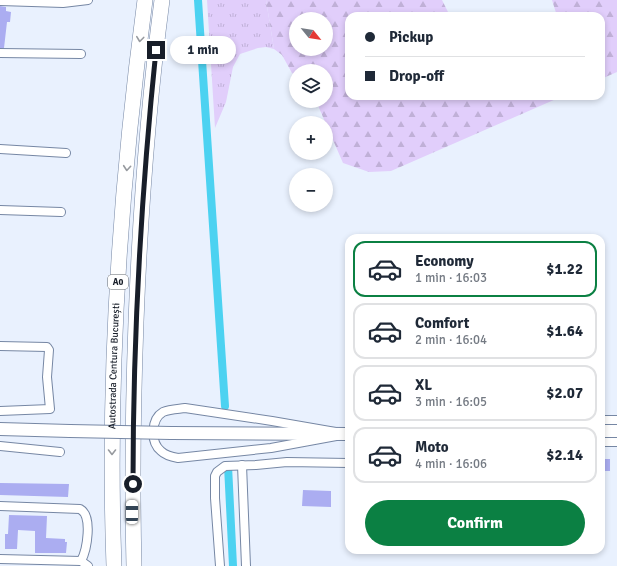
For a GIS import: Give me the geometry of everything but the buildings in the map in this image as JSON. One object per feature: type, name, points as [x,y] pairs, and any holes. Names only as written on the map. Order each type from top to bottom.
[{"type":"highway","name":"Autostrada Centura București","points":[[114,566],[112,512],[112,415],[118,272],[133,102],[145,0]]},
{"type":"highway","name":"Autostrada Centura București","points":[[134,566],[132,512],[133,415],[138,273],[145,169],[162,0]]},
{"type":"main road","points":[[0,429],[171,434],[345,434]]},
{"type":"main road","points":[[605,431],[617,431]]},
{"type":"street","points":[[0,1],[63,3],[88,0]]},
{"type":"street","points":[[0,52],[81,54]]},
{"type":"street","points":[[0,149],[66,153]]},
{"type":"street","points":[[0,210],[61,212]]},
{"type":"street","points":[[0,346],[42,346],[49,350],[47,377],[50,408],[0,411]]},
{"type":"street","points":[[345,433],[185,408],[173,409],[164,412],[159,416],[156,421],[154,435],[155,443],[160,451],[168,456],[178,458],[271,448],[345,435]]},
{"type":"street","points":[[605,420],[617,420]]},
{"type":"street","points":[[605,442],[617,442]]},
{"type":"street","points":[[0,446],[60,452]]},
{"type":"street","points":[[220,566],[215,476],[217,472],[225,466],[287,462],[345,463]]},
{"type":"street","points":[[242,466],[246,566]]},
{"type":"street","points":[[0,506],[80,509],[84,511],[88,519],[85,564],[0,559]]},
{"type":"green space","points":[[207,0],[266,0],[274,49],[266,47],[258,48],[240,54],[233,67],[226,102],[215,128]]},
{"type":"green space","points":[[266,0],[442,0],[448,12],[345,12],[345,100],[554,100],[391,171],[369,172],[343,163],[333,140],[333,116],[323,116],[319,108],[333,108],[333,64],[289,64],[289,68],[282,55],[274,49]]},
{"type":"green space","points":[[552,0],[617,0],[617,72],[605,77],[605,12],[556,12]]},
{"type":"waterway","points":[[198,0],[225,406]]},
{"type":"waterway","points":[[228,466],[233,566]]},
{"type":"route","points":[[133,484],[133,415],[138,273],[145,169],[156,50]]}]
